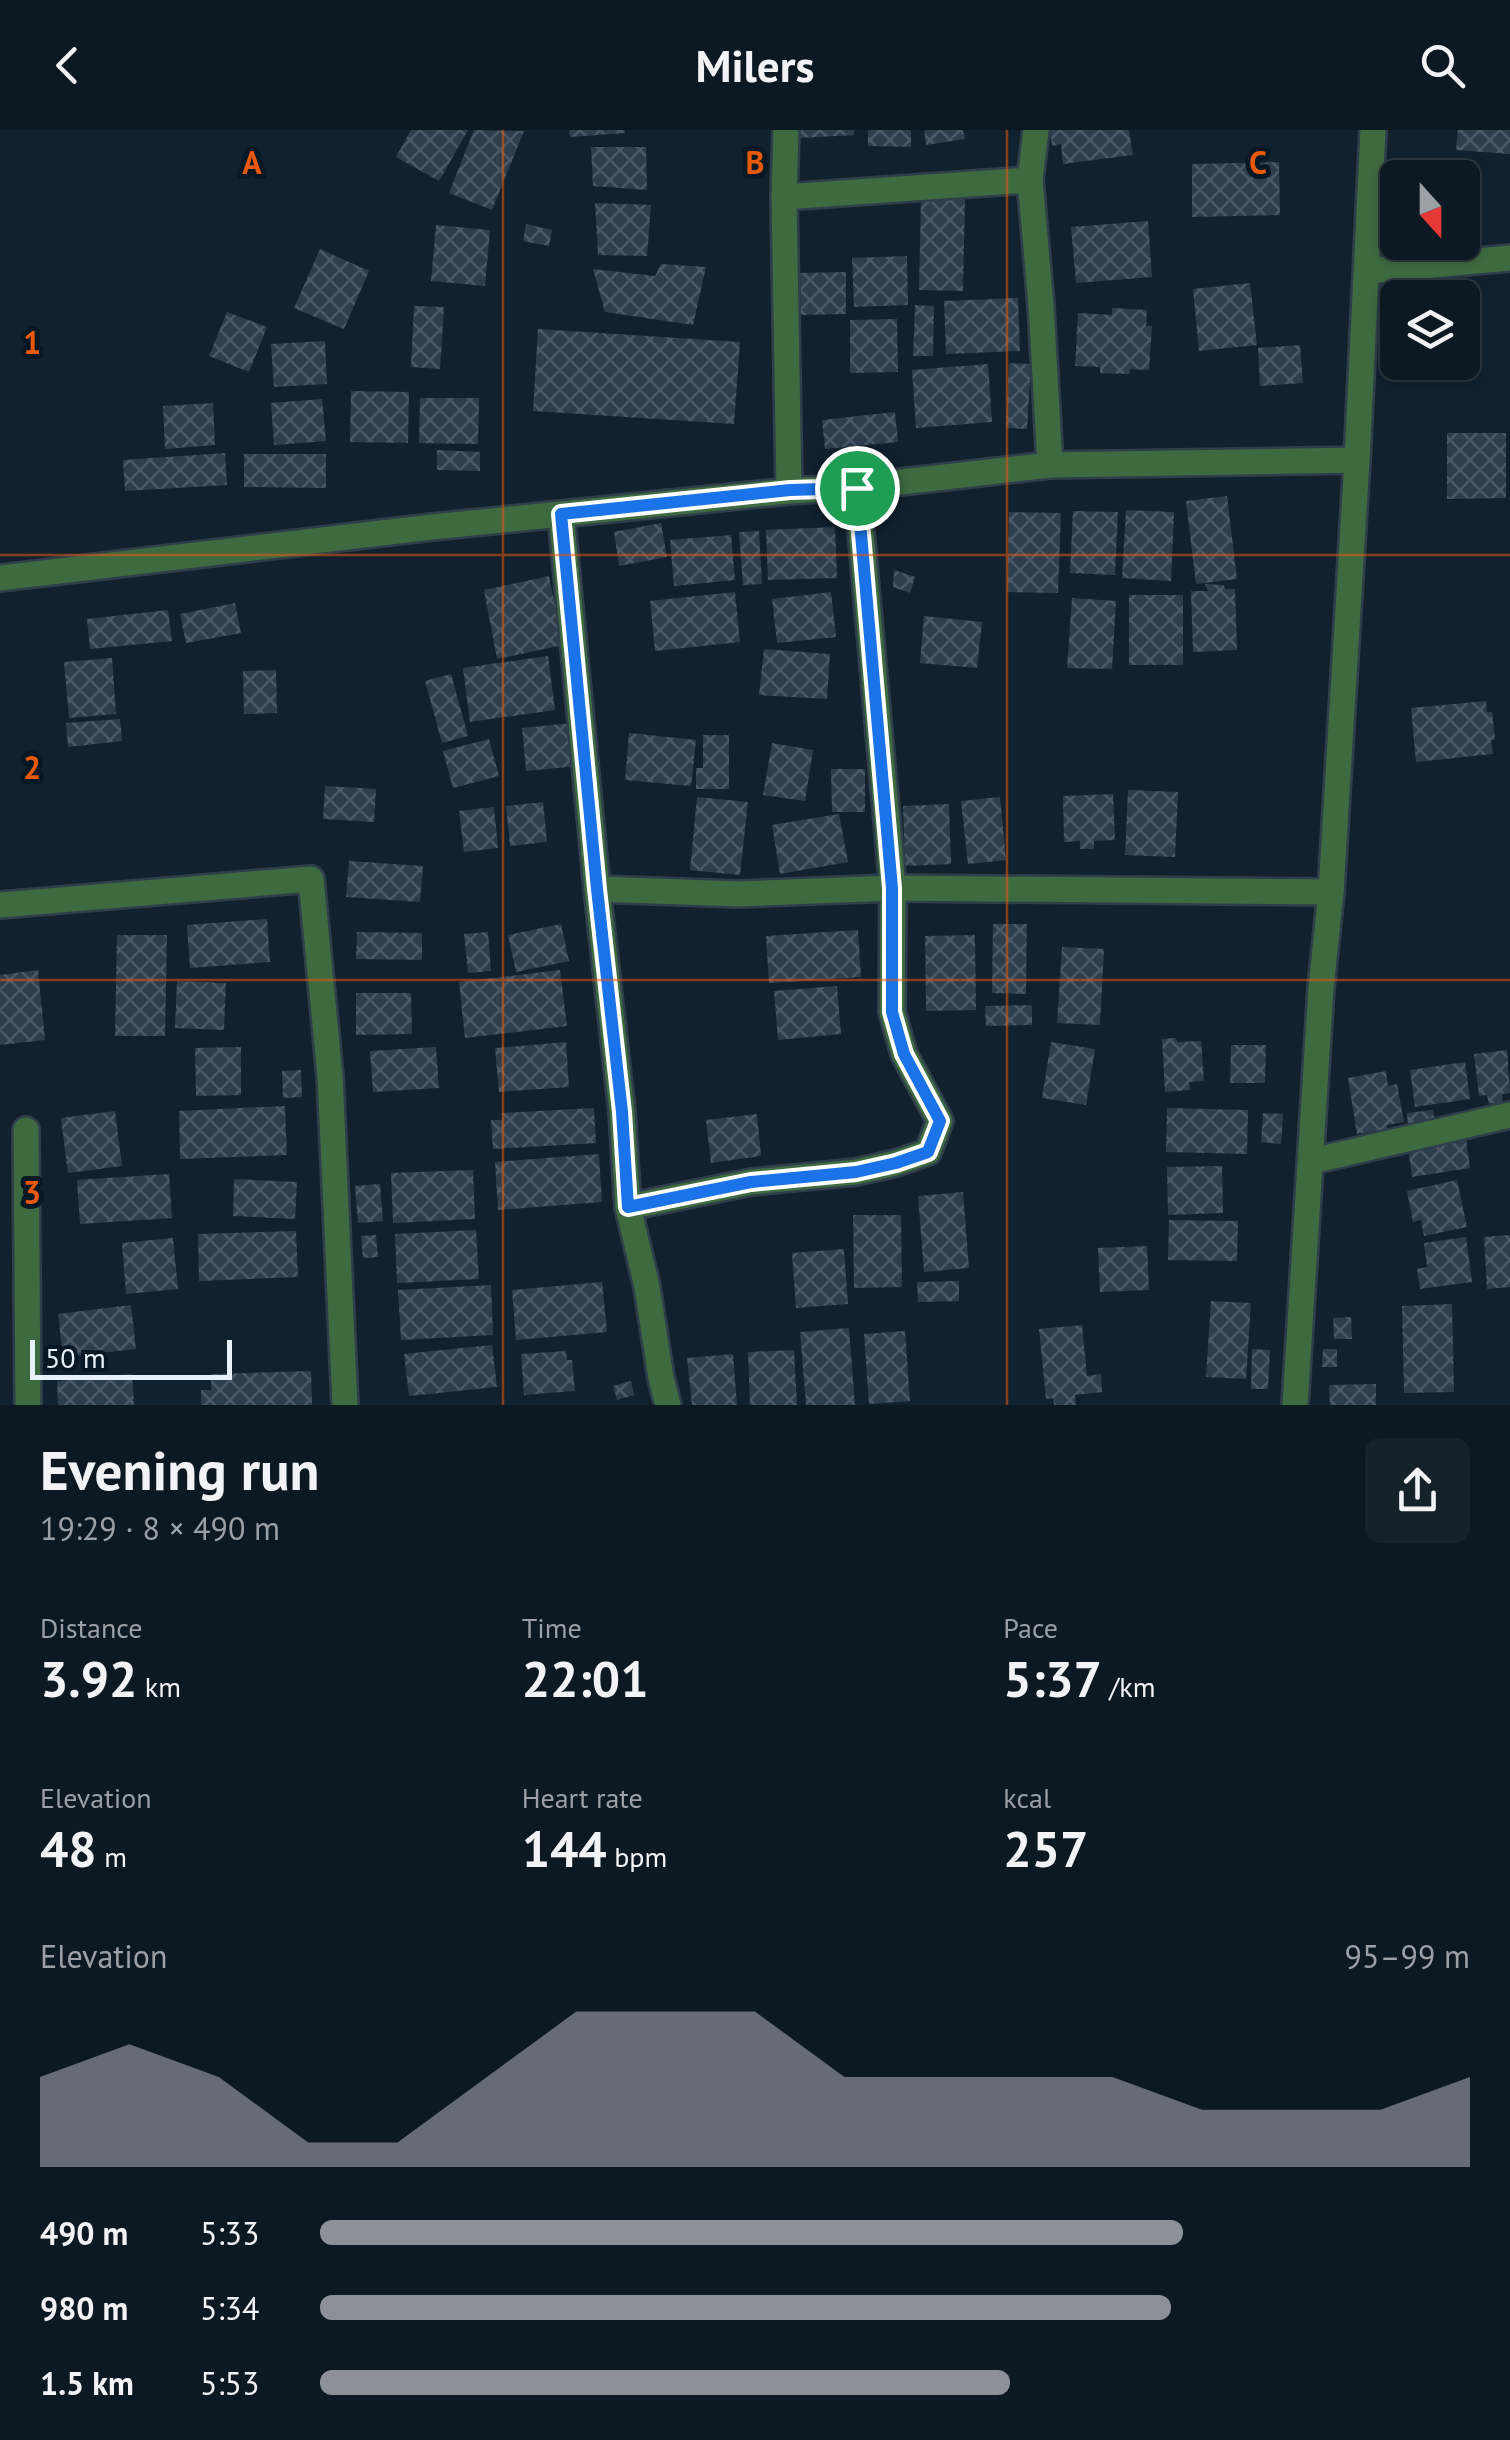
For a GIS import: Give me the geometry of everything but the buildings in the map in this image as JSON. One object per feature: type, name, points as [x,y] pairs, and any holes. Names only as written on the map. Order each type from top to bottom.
[{"type":"street","points":[[786,130],[790,490]]},
{"type":"street","points":[[1036,130],[1030,180],[1050,465]]},
{"type":"street","points":[[1295,1405],[1321,988],[1331,892],[1374,130]]},
{"type":"street","points":[[784,197],[1030,180]]},
{"type":"street","points":[[1367,271],[1510,258]]},
{"type":"street","points":[[0,578],[561,514],[790,490],[857,488],[1050,465],[1357,460]]},
{"type":"street","points":[[628,1207],[751,1182],[856,1172],[896,1163],[928,1152],[940,1121],[904,1054],[892,1012],[892,888],[857,488]]},
{"type":"street","points":[[561,514],[622,1112],[628,1207],[668,1405]]},
{"type":"street","points":[[0,906],[311,879],[330,1076],[345,1405]]},
{"type":"street","points":[[597,889],[739,894],[892,888],[1331,892]]},
{"type":"street","points":[[1312,1162],[1510,1115]]},
{"type":"street","points":[[26,1130],[28,1405]]},
{"type":"route","points":[[857,488],[892,888],[892,1012],[904,1054],[940,1121],[928,1152],[896,1163],[856,1172],[751,1182],[628,1207],[622,1112],[561,514],[790,490],[857,488]]}]
